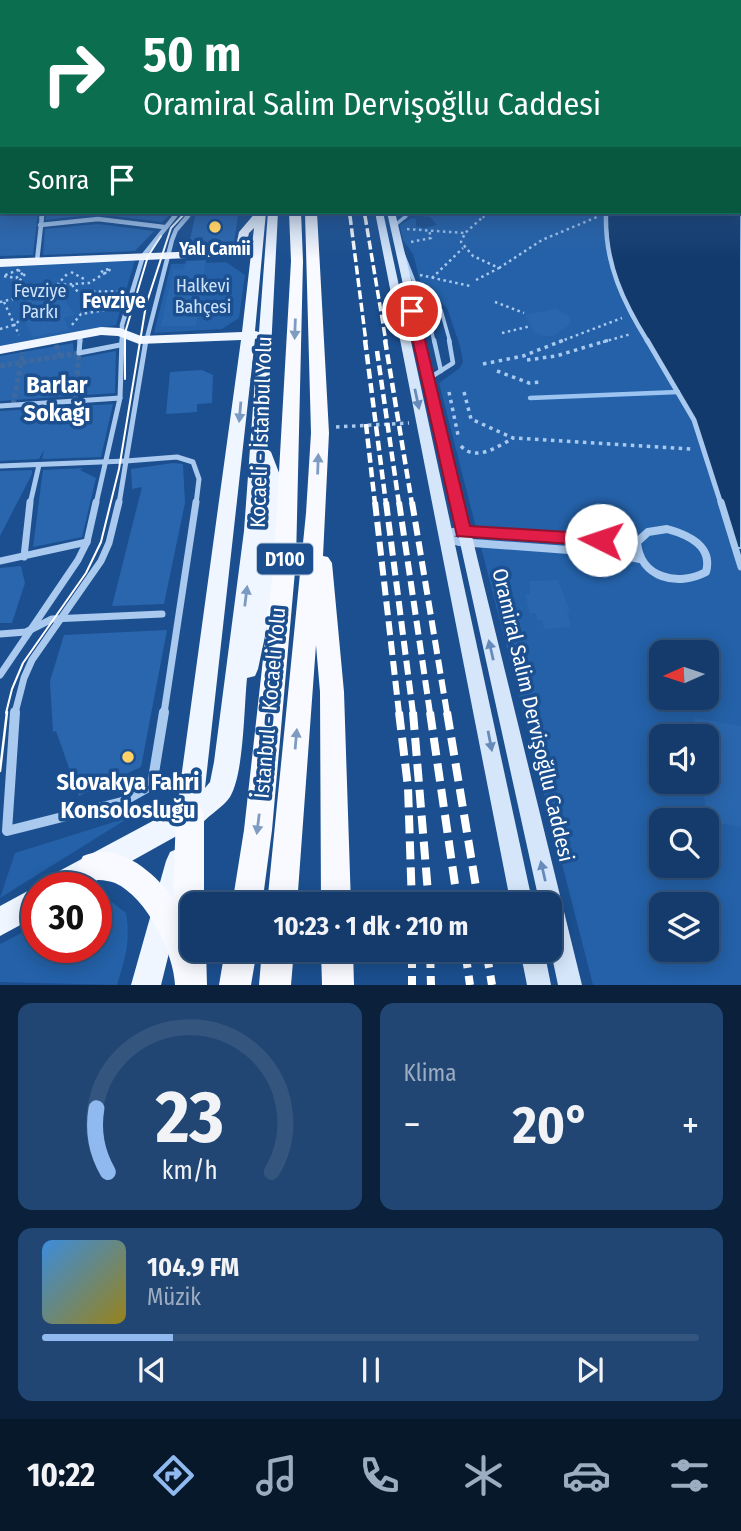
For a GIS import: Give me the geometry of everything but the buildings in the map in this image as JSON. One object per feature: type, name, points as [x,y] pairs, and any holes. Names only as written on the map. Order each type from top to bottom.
[{"type":"highway","name":"Kocaeli - İstanbul Yolu","points":[[249,892],[285,560],[296,286],[293,214]]},
{"type":"highway","name":"İstanbul - Kocaeli Yolu","points":[[283,892],[316,513],[320,433],[311,214]]},
{"type":"highway","points":[[317,354],[326,326],[322,214]]},
{"type":"highway","points":[[316,513],[332,692],[336,892]]},
{"type":"highway","points":[[191,815],[187,866],[191,980]]},
{"type":"highway","points":[[93,866],[125,872],[138,882],[178,935],[191,980]]},
{"type":"highway","points":[[235,985],[239,962]]},
{"type":"highway","points":[[275,985],[277,962]]},
{"type":"highway","points":[[337,962],[338,985]]},
{"type":"main road","points":[[241,248],[244,232],[264,214]]},
{"type":"main road","points":[[83,872],[206,806],[221,788],[258,622],[274,483],[260,443],[256,335],[255,265],[265,214]]},
{"type":"main road","points":[[146,985],[191,815],[235,465],[256,335],[265,214]]},
{"type":"main road","points":[[379,214],[520,892]]},
{"type":"main road","name":"Oramiral Salim Dervişoğllu Caddesi","points":[[395,222],[435,375],[464,537],[570,985]]},
{"type":"main road","points":[[0,263],[229,253],[241,248]]},
{"type":"main road","points":[[241,248],[255,265]]},
{"type":"main road","points":[[0,350],[23,348],[100,331],[120,339],[145,340],[256,335]]},
{"type":"main road","points":[[0,922],[21,910]]},
{"type":"main road","points":[[534,962],[538,985]]},
{"type":"street","points":[[37,261],[42,214]]},
{"type":"street","points":[[0,675],[26,632],[77,562],[87,542],[120,398],[120,339],[143,256],[176,214]]},
{"type":"street","points":[[0,467],[107,464],[126,462],[183,457],[192,462],[199,479],[181,613],[152,785],[122,802],[7,831],[14,717],[19,692],[24,676],[90,579],[108,544],[126,462],[145,340],[167,255],[176,230],[189,214]]},
{"type":"street","points":[[606,214],[609,258],[631,315],[694,419],[741,567]]},
{"type":"street","points":[[40,225],[98,219],[164,227]]},
{"type":"street","points":[[64,338],[79,353],[120,339]]},
{"type":"street","points":[[0,406],[120,398]]},
{"type":"street","points":[[24,557],[29,508],[39,465]]},
{"type":"street","points":[[447,538],[464,537],[637,542],[648,532],[667,529],[678,531],[704,548],[709,565],[699,577],[679,580],[656,573],[640,559],[609,553],[464,537]]},
{"type":"street","points":[[0,561],[87,542]]},
{"type":"street","points":[[637,542],[640,559]]},
{"type":"street","points":[[0,634],[26,632],[52,620],[162,614]]},
{"type":"lane","points":[[402,245],[417,289],[423,294],[441,310],[454,358],[453,363],[435,375],[423,294]]},
{"type":"path","points":[[395,222],[429,230],[464,233],[480,223],[485,214]]},
{"type":"path","points":[[475,281],[542,240],[604,214]]},
{"type":"path","points":[[402,245],[431,238],[429,230]]},
{"type":"path","points":[[464,233],[461,242],[463,248],[479,260],[499,268]]},
{"type":"path","points":[[432,278],[463,248]]},
{"type":"path","points":[[57,286],[69,272],[84,278]]},
{"type":"path","points":[[0,302],[17,299],[17,284],[25,274]]},
{"type":"path","points":[[17,284],[26,287],[72,285],[89,283],[105,274]]},
{"type":"path","points":[[418,275],[470,286]]},
{"type":"path","points":[[72,285],[78,292],[126,291]]},
{"type":"path","points":[[495,302],[524,313]]},
{"type":"path","points":[[64,338],[81,314],[121,308]]},
{"type":"path","points":[[483,364],[523,356],[631,315]]},
{"type":"path","points":[[0,329],[18,324],[23,318]]},
{"type":"path","points":[[502,334],[531,326]]},
{"type":"path","points":[[527,360],[556,356],[641,331]]},
{"type":"path","points":[[497,371],[529,383],[541,382]]},
{"type":"path","points":[[449,392],[456,421]]},
{"type":"path","points":[[464,392],[471,419],[513,438],[705,450]]},
{"type":"path","points":[[462,449],[471,454],[489,453],[513,438]]},
{"type":"green space","points":[[419,214],[607,214],[694,419],[741,567],[741,985],[593,985],[439,383],[460,368],[463,362],[460,346],[447,308],[421,285],[413,254],[403,240],[400,225],[412,218],[416,219],[416,226],[423,228],[437,225],[430,217]]},
{"type":"green space","name":"Fevziye Parkı","points":[[135,260],[116,325],[0,347],[0,266]]},
{"type":"green space","name":"Halkevi Bahçesi","points":[[226,262],[245,275],[239,318],[222,329],[154,333],[171,264]]},
{"type":"green space","points":[[130,817],[42,872],[21,872],[21,885],[0,898],[15,853]]},
{"type":"green space","points":[[112,903],[126,913],[126,949],[117,985],[0,982],[0,944],[21,933],[21,963],[112,963]]},
{"type":"shaded area","points":[[606,214],[741,214],[741,548],[734,548],[694,419],[631,315],[609,258]]},
{"type":"waterway","points":[[530,398],[678,392]]},
{"type":"tunnel","points":[[56,345],[60,356]]},
{"type":"tunnel","points":[[21,363],[23,352]]},
{"type":"tunnel","points":[[21,363],[79,353],[75,401]]},
{"type":"tunnel","points":[[0,366],[21,363]]},
{"type":"tunnel","points":[[13,405],[21,363]]},
{"type":"tram line","points":[[6,713],[23,663],[86,573],[101,542],[119,469],[146,305],[171,228],[184,214]]},
{"type":"tram line","points":[[125,379],[125,333],[148,256],[161,236]]},
{"type":"tram line","points":[[0,771],[7,712]]},
{"type":"railway","points":[[349,214],[350,218]]},
{"type":"railway","points":[[364,214],[365,218]]},
{"type":"railway","points":[[350,216],[366,342]]},
{"type":"railway","points":[[365,216],[386,342]]},
{"type":"railway","points":[[365,340],[386,504]]},
{"type":"railway","points":[[385,340],[412,504]]},
{"type":"railway","points":[[377,351],[399,504]]},
{"type":"railway","points":[[366,424],[375,504]]},
{"type":"railway","points":[[375,502],[399,713]]},
{"type":"railway","points":[[386,502],[413,713]]},
{"type":"railway","points":[[399,502],[430,713]]},
{"type":"railway","points":[[412,502],[447,713]]},
{"type":"railway","points":[[399,712],[408,787],[412,892]]},
{"type":"railway","points":[[413,712],[428,892]]},
{"type":"railway","points":[[430,712],[456,892]]},
{"type":"railway","points":[[447,712],[477,892]]},
{"type":"railway","points":[[412,962],[412,985]]},
{"type":"railway","points":[[430,962],[431,985]]},
{"type":"railway","points":[[467,962],[470,985]]},
{"type":"railway","points":[[488,962],[492,985]]},
{"type":"place","name":"Yalı Camii","points":[[215,227]]},
{"type":"place","name":"Slovakya Fahri Konsolosluğu","points":[[128,757]]},
{"type":"district","name":"Fevziye","points":[[114,301]]},
{"type":"district","name":"Barlar Sokağı","points":[[57,399]]},
{"type":"route","points":[[412,311],[463,531],[601,540]]}]
